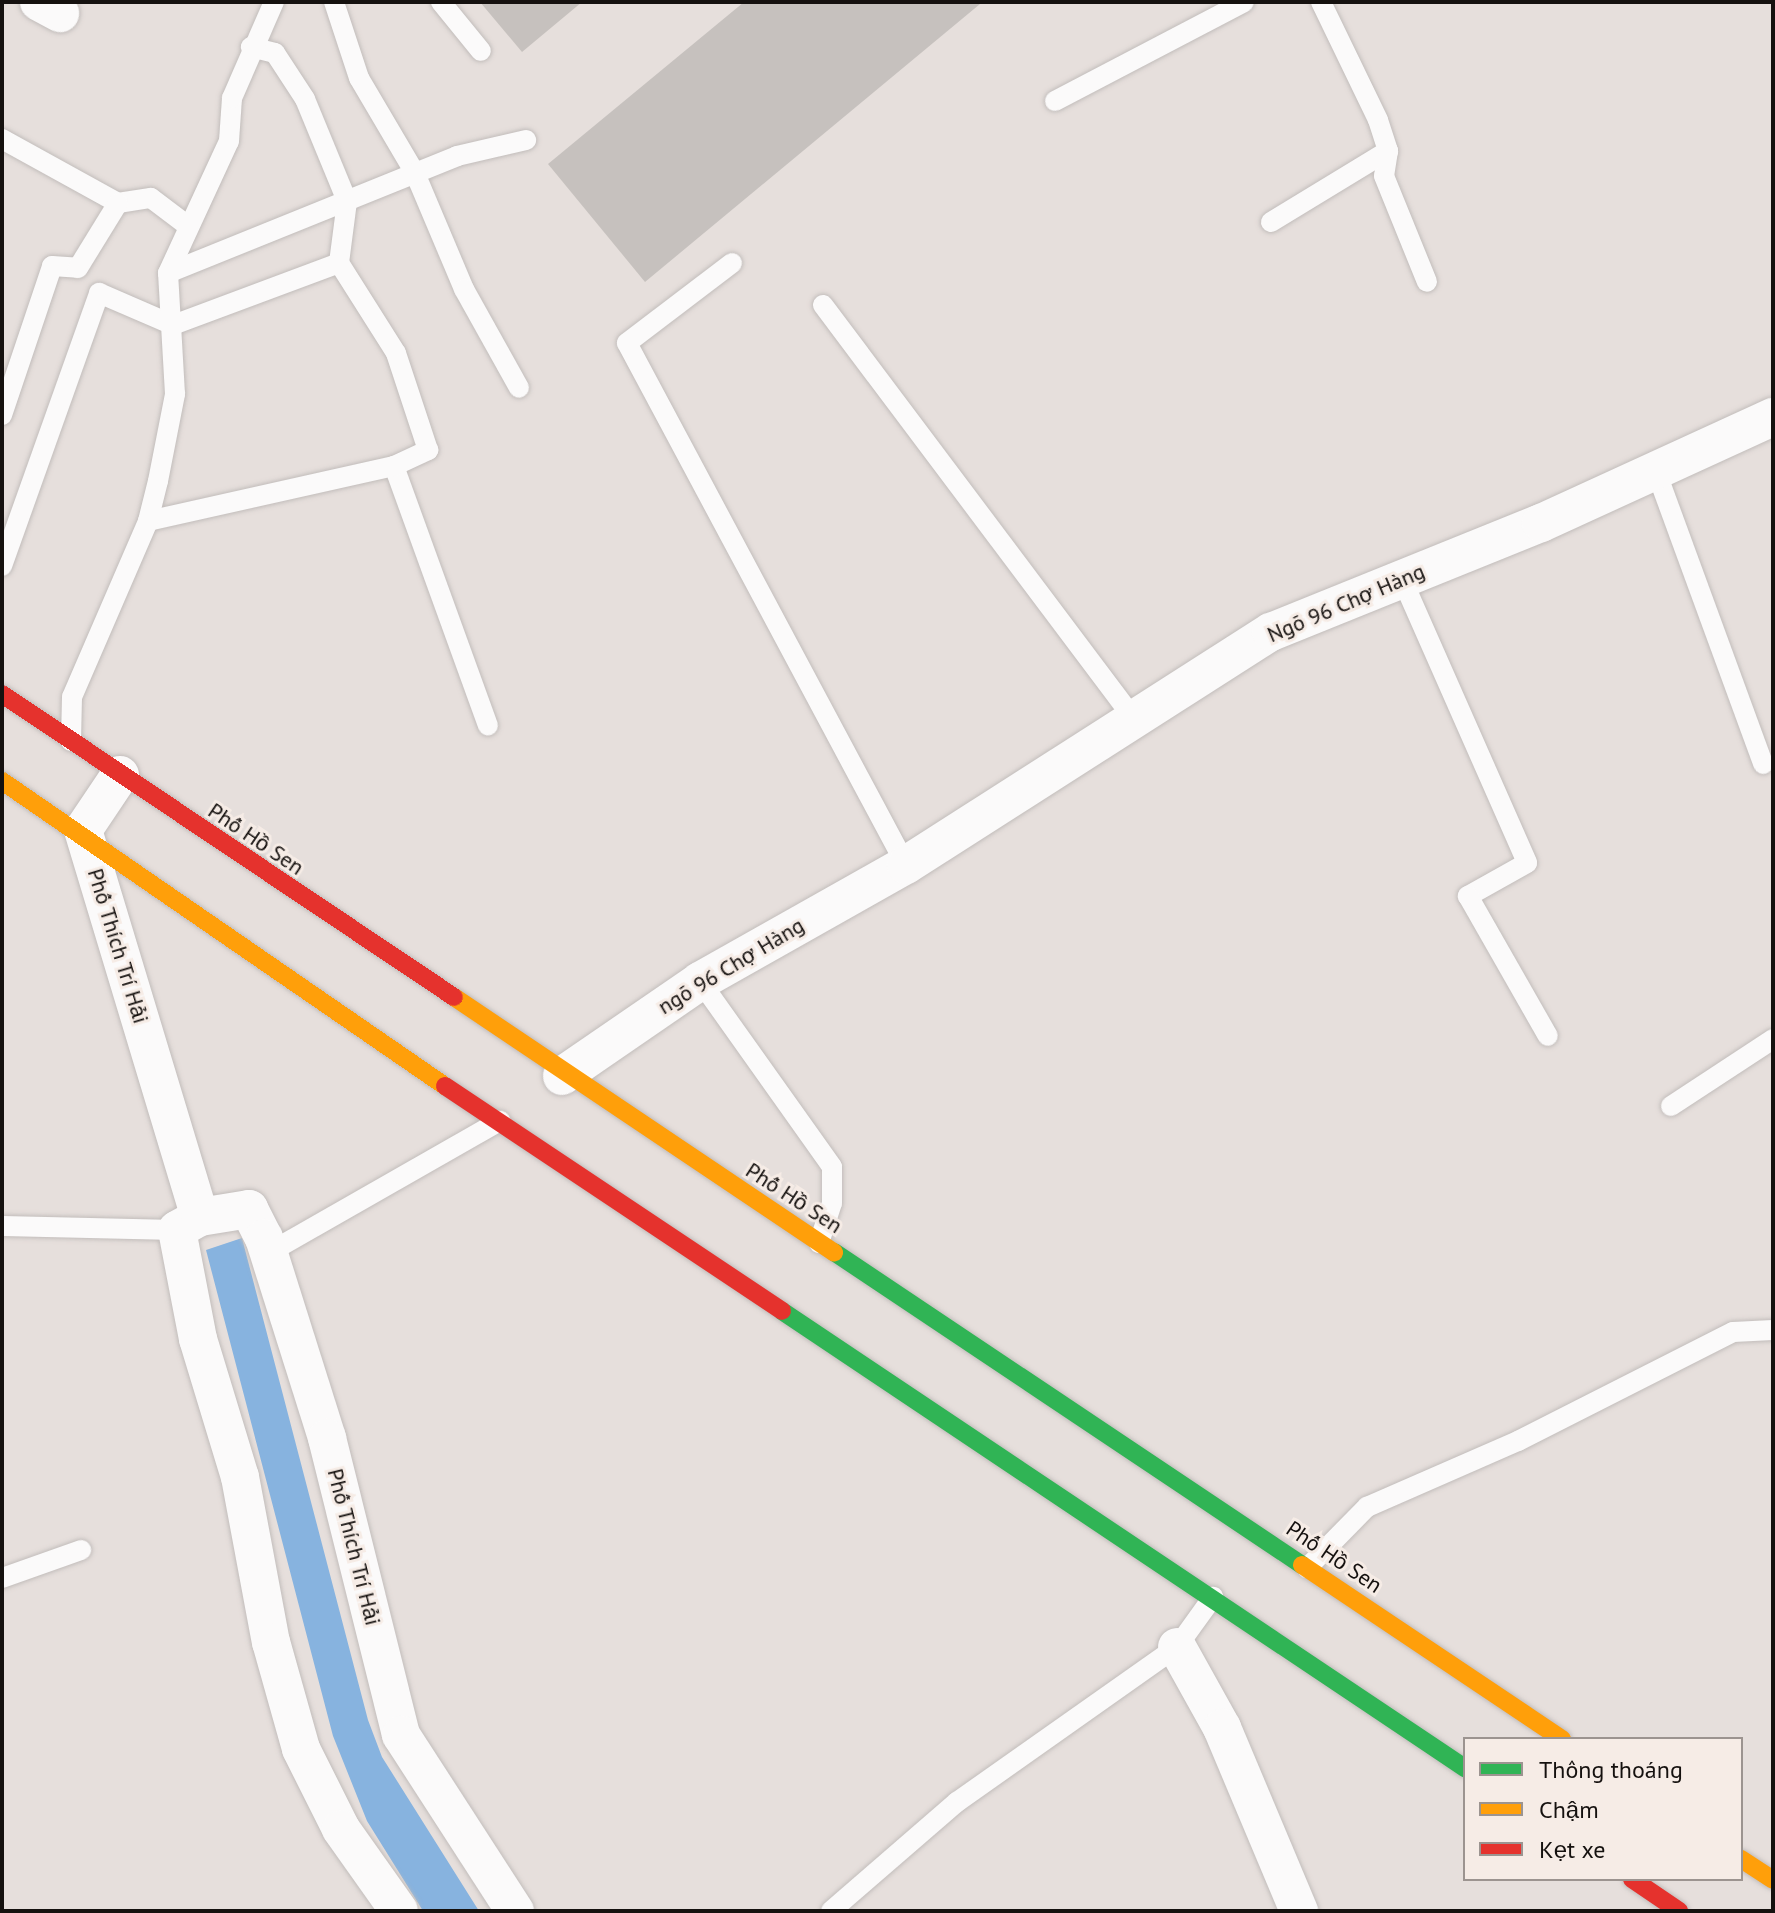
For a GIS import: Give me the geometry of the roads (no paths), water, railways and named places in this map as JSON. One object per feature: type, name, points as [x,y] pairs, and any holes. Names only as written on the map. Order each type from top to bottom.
[{"type":"main road","name":"Phố Hồ Sen","points":[[2,694],[562,1076],[819,1243],[1559,1737]]},
{"type":"main road","points":[[2,781],[83,830],[276,973],[1463,1767]]},
{"type":"main road","points":[[1743,1860],[1773,1880]]},
{"type":"main road","points":[[1635,1881],[1679,1911]]},
{"type":"street","name":"Ngõ 96 Chợ Hàng","points":[[906,865],[1271,632],[1656,471],[1773,417]]},
{"type":"street","points":[[83,830],[120,775]]},
{"type":"street","name":"Phố Thích Trí Hải","points":[[83,830],[188,1223],[301,1749],[341,1829],[399,1911]]},
{"type":"street","name":"ngõ 96 Chợ Hàng","points":[[562,1076],[700,981],[906,865]]},
{"type":"street","name":"Phố Thích Trí Hải","points":[[188,1223],[249,1209],[270,1252],[327,1438],[401,1735],[515,1911]]},
{"type":"street","points":[[1177,1647],[1222,1728],[1299,1911]]},
{"type":"lane","points":[[71,741],[72,697],[148,521],[175,394],[168,273],[229,141],[232,98],[251,47],[274,2]]},
{"type":"lane","points":[[334,2],[359,78],[415,173],[464,289],[519,388]]},
{"type":"lane","points":[[441,2],[481,51]]},
{"type":"lane","points":[[1055,101],[1244,2]]},
{"type":"lane","points":[[1321,2],[1388,151],[1384,176],[1427,282]]},
{"type":"lane","points":[[148,521],[394,466],[428,450],[396,353],[339,263],[347,201],[305,99],[275,53],[251,47]]},
{"type":"lane","points":[[2,139],[118,203],[151,198],[188,226]]},
{"type":"lane","points":[[168,273],[415,173],[526,140]]},
{"type":"lane","points":[[1271,222],[1388,151]]},
{"type":"lane","points":[[2,415],[52,266],[78,268],[118,203]]},
{"type":"lane","points":[[2,566],[99,293],[173,325],[339,263]]},
{"type":"lane","points":[[732,263],[627,343],[906,865]]},
{"type":"lane","points":[[823,305],[1134,719]]},
{"type":"lane","points":[[394,466],[488,726]]},
{"type":"lane","points":[[1656,471],[1763,764]]},
{"type":"lane","points":[[1402,579],[1527,863],[1468,896],[1548,1036]]},
{"type":"lane","points":[[700,981],[832,1167],[832,1203],[819,1243]]},
{"type":"lane","points":[[1671,1106],[1773,1039]]},
{"type":"lane","points":[[270,1252],[500,1121]]},
{"type":"lane","points":[[2,1226],[188,1223]]},
{"type":"lane","points":[[1307,1568],[1367,1507],[1518,1441],[1733,1332],[1773,1330]]},
{"type":"lane","points":[[2,1578],[81,1550]]},
{"type":"lane","points":[[831,1911],[957,1802],[1177,1647],[1213,1597]]},
{"type":"water","points":[[242,1238],[368,1720],[382,1757],[479,1911],[423,1911],[367,1821],[333,1736],[206,1250]]}]
